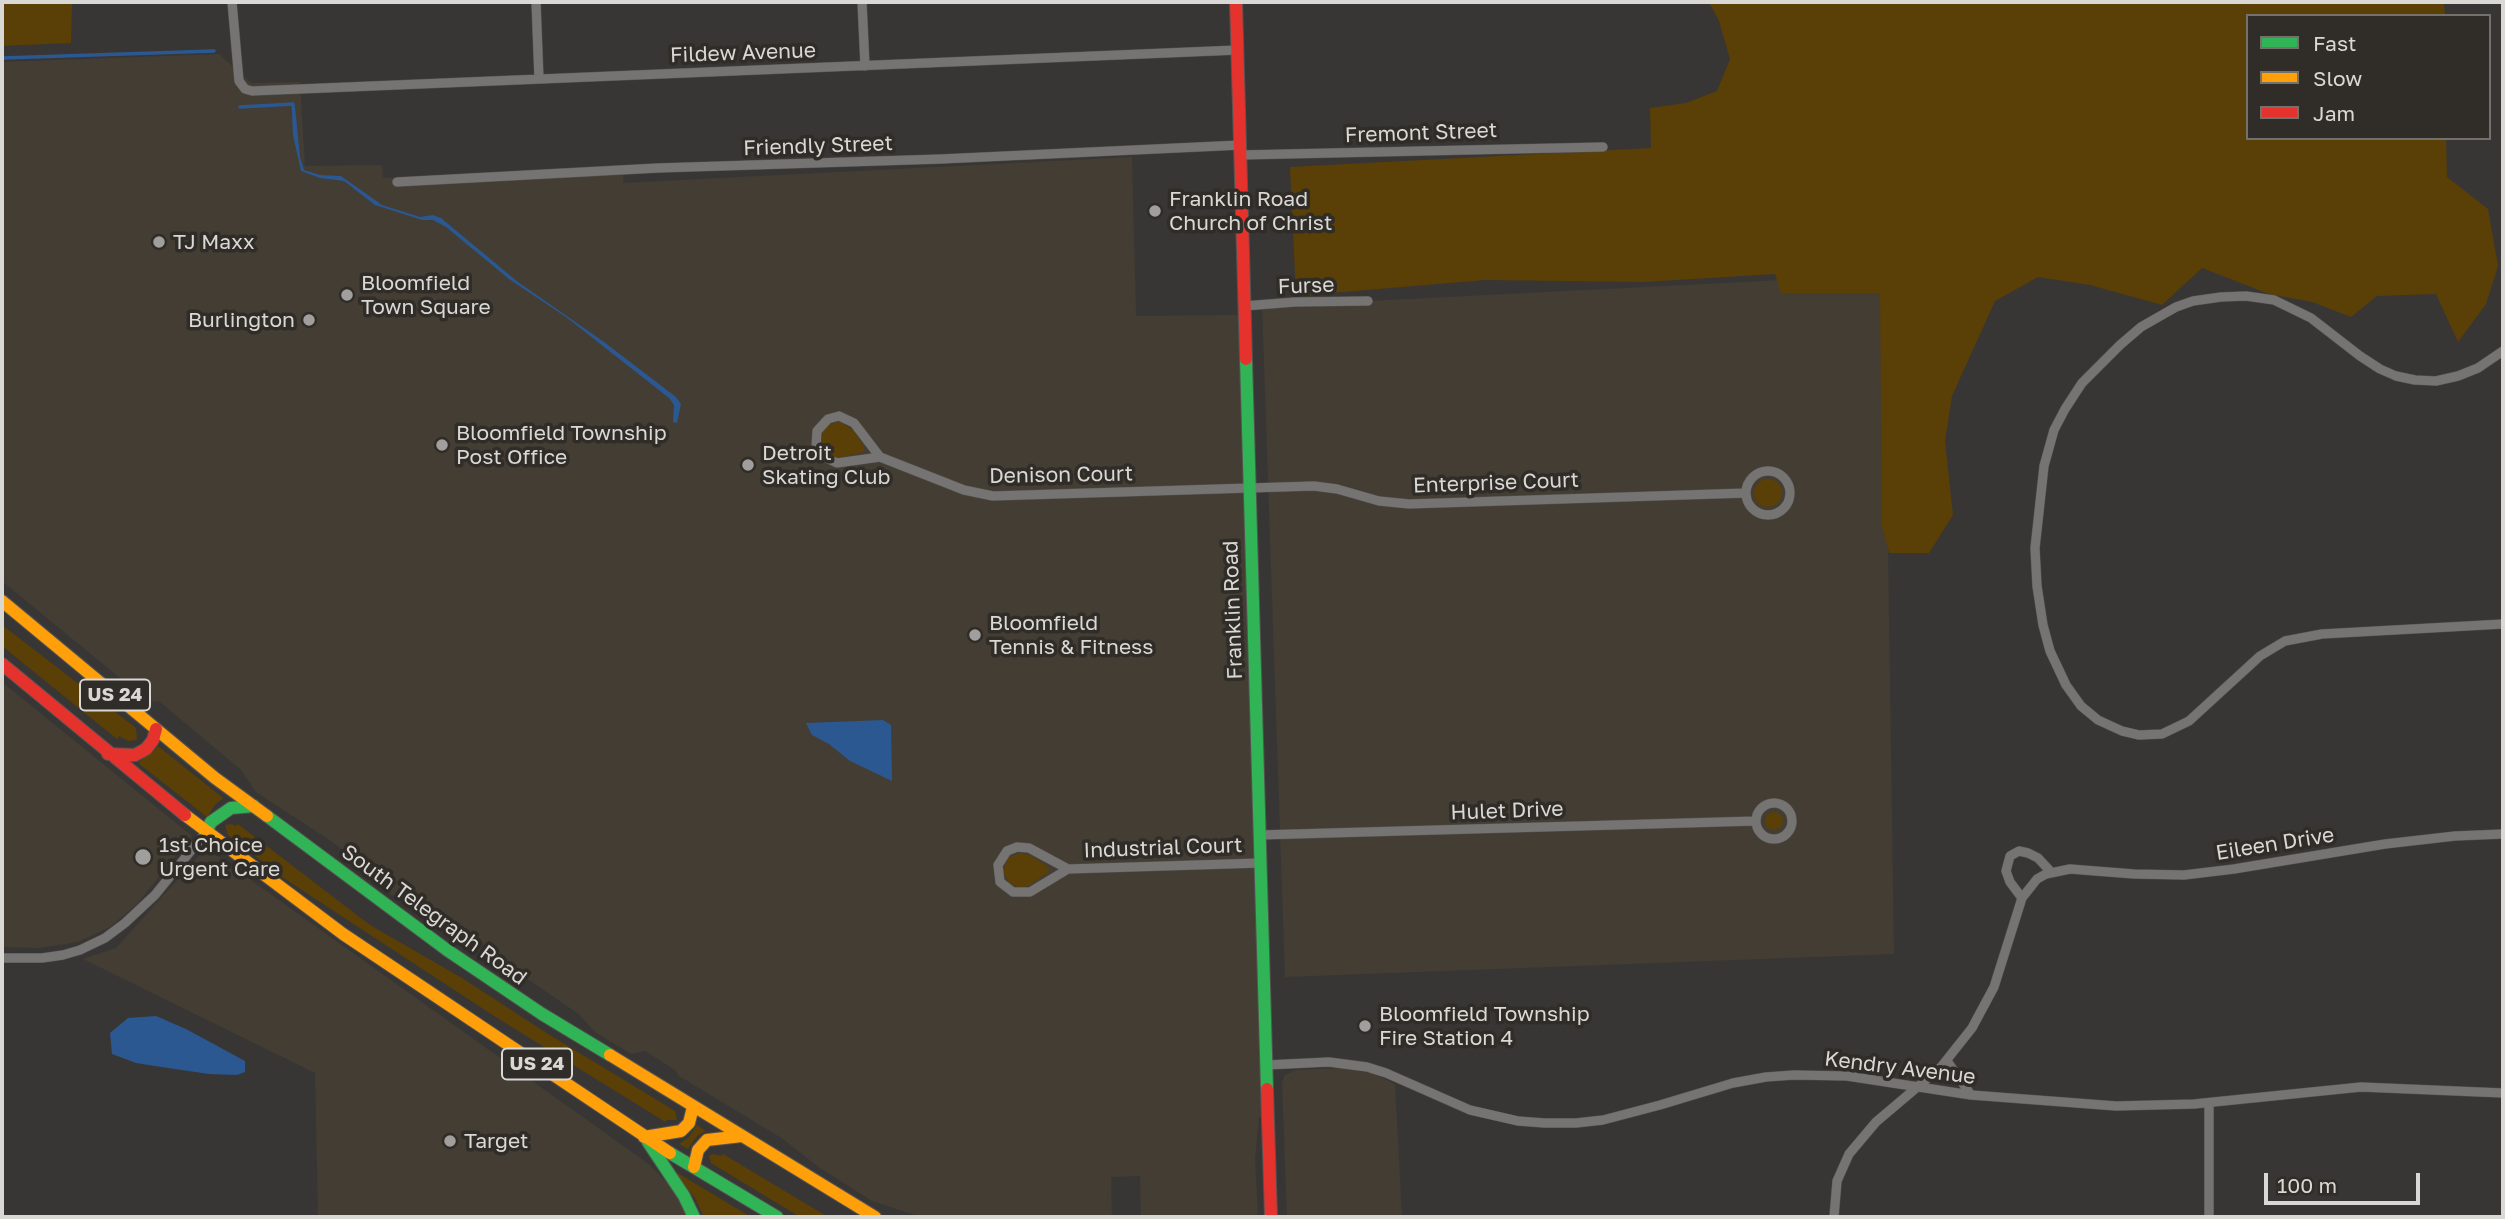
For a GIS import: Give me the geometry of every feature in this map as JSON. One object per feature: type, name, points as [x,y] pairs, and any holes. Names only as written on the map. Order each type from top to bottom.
[{"type":"main road","name":"Franklin Road","points":[[1236,2],[1271,1217]]},
{"type":"main road","name":"South Telegraph Road","points":[[2,601],[156,729],[254,806],[359,887],[469,965],[542,1014],[875,1217]]},
{"type":"main road","name":"US 24","points":[[2,664],[206,832],[342,934],[644,1137],[777,1217]]},
{"type":"main road","points":[[108,754],[135,755],[146,749],[153,740],[156,729]]},
{"type":"main road","points":[[206,832],[211,822],[231,808],[254,806]]},
{"type":"main road","points":[[693,1107],[689,1123],[681,1131],[644,1137],[695,1217]]},
{"type":"main road","points":[[694,1167],[698,1150],[708,1140],[742,1136]]},
{"type":"street","name":"Fildew Avenue","points":[[232,2],[239,81],[249,91],[1238,50]]},
{"type":"street","points":[[536,2],[539,79]]},
{"type":"street","points":[[862,2],[865,66]]},
{"type":"street","name":"Fremont Street","points":[[1241,150],[1603,146]]},
{"type":"street","name":"Friendly Street","points":[[397,182],[658,168],[1241,150]]},
{"type":"street","points":[[2503,351],[2478,368],[2458,376],[2436,381],[2405,378],[2366,360],[2311,317],[2283,303],[2246,296],[2203,299],[2168,311],[2131,335],[2082,383],[2060,417],[2049,443],[2039,492],[2035,548],[2038,598],[2047,639],[2060,674],[2086,711],[2105,725],[2122,731],[2148,735],[2176,729],[2199,713],[2260,656],[2291,639],[2377,630],[2503,624]]},
{"type":"street","name":"Furse","points":[[1244,306],[1368,301]]},
{"type":"street","points":[[839,416],[850,419],[880,457],[843,463],[832,462],[818,452],[815,442],[817,431],[828,419],[839,416]]},
{"type":"street","name":"Denison Court","points":[[880,457],[964,490],[984,495],[1249,488]]},
{"type":"street","points":[[1768,471],[1778,473],[1786,479],[1791,493],[1784,510],[1767,515],[1758,513],[1751,507],[1746,493],[1751,480],[1759,473],[1768,471]]},
{"type":"street","name":"Enterprise Court","points":[[1249,488],[1322,487],[1397,504],[1746,493]]},
{"type":"street","points":[[1776,803],[1788,809],[1793,821],[1788,833],[1781,838],[1772,839],[1761,833],[1756,821],[1760,809],[1776,803]]},
{"type":"street","name":"Hulet Drive","points":[[1259,835],[1756,821]]},
{"type":"street","points":[[2,958],[64,955],[105,938],[147,903],[206,832]]},
{"type":"street","name":"Eileen Drive","points":[[2051,872],[2070,869],[2184,875],[2385,844],[2503,834]]},
{"type":"street","name":"Industrial Court","points":[[1068,869],[1030,892],[1018,894],[1004,886],[997,871],[1003,855],[1012,849],[1023,847],[1068,869],[1260,863]]},
{"type":"street","points":[[1834,1217],[1837,1181],[1849,1154],[1876,1122],[1947,1060],[1972,1028],[1989,998],[2022,898],[2037,879],[2051,872],[2033,855],[2022,852],[2013,853],[2008,860],[2006,871],[2010,883],[2022,898]]},
{"type":"street","points":[[1947,1060],[1971,1095]]},
{"type":"street","name":"Kendry Avenue","points":[[1266,1065],[1329,1062],[1367,1067],[1470,1110],[1508,1119],[1544,1123],[1603,1120],[1733,1083],[1766,1077],[1833,1075],[1971,1095],[2116,1106],[2209,1102],[2361,1087],[2503,1093]]},
{"type":"street","points":[[2209,1102],[2209,1217]]},
{"type":"shaded area","points":[[2,2],[72,2],[71,43],[2,46]]},
{"type":"shaded area","points":[[1642,2],[1709,2],[1647,4]]},
{"type":"shaded area","points":[[1709,2],[2444,2],[2445,14],[2246,14],[2246,140],[2446,140],[2447,177],[2488,209],[2498,266],[2486,304],[2458,342],[2436,294],[2377,296],[2351,317],[2312,302],[2269,294],[2202,268],[2162,305],[2090,285],[2038,277],[1995,301],[1952,396],[1945,441],[1953,515],[1929,553],[1889,553],[1882,527],[1880,293],[1781,293],[1775,274],[1644,282],[1485,280],[1296,296],[1290,167],[1651,148],[1650,108],[1686,103],[1717,91],[1730,59],[1719,21]]},
{"type":"shaded area","points":[[219,54],[251,83],[300,82],[305,166],[382,165],[383,178],[623,165],[623,183],[1132,157],[1136,316],[1241,315],[1266,1116],[1259,1117],[1255,1158],[1258,1217],[1141,1217],[1140,1176],[1111,1177],[1112,1217],[921,1217],[872,1201],[820,1168],[783,1139],[679,1076],[675,1070],[645,1051],[631,1054],[595,1032],[580,1015],[516,971],[476,937],[428,906],[391,895],[368,869],[331,841],[256,792],[241,770],[159,701],[149,702],[2,581],[2,62]]},
{"type":"shaded area","points":[[1884,275],[1894,954],[1285,977],[1262,304]]},
{"type":"shaded area","points":[[840,422],[853,430],[864,446],[864,452],[837,458],[824,450],[821,441],[823,431],[830,424]]},
{"type":"shaded area","points":[[1768,479],[1778,483],[1782,493],[1778,503],[1768,507],[1758,503],[1754,493],[1758,483]]},
{"type":"shaded area","points":[[2,625],[136,728],[137,740],[128,741],[119,736],[117,739],[2,646]]},
{"type":"shaded area","points":[[2,682],[192,836],[137,904],[110,927],[78,942],[39,948],[2,947]]},
{"type":"shaded area","points":[[158,746],[223,798],[207,817],[138,763]]},
{"type":"shaded area","points":[[1774,812],[1780,815],[1783,821],[1780,827],[1774,830],[1768,827],[1765,821],[1768,815]]},
{"type":"shaded area","points":[[238,824],[370,925],[462,978],[675,1111],[677,1120],[665,1122],[494,1016],[285,879],[228,835],[225,825]]},
{"type":"shaded area","points":[[206,848],[650,1165],[677,1194],[687,1217],[318,1217],[315,1073],[83,959],[116,948]]},
{"type":"shaded area","points":[[1020,853],[1029,855],[1049,870],[1030,885],[1021,888],[1009,883],[1003,871],[1008,858]]},
{"type":"shaded area","points":[[1344,1068],[1372,1073],[1395,1084],[1402,1217],[1287,1217],[1282,1082],[1285,1075],[1296,1070]]},
{"type":"shaded area","points":[[697,1125],[706,1131],[697,1136],[688,1149],[679,1144],[689,1137]]},
{"type":"shaded area","points":[[723,1154],[828,1217],[800,1217],[711,1163],[709,1156]]},
{"type":"shaded area","points":[[671,1169],[751,1217],[704,1217],[695,1198]]},
{"type":"water","points":[[292,115],[296,116],[304,170],[320,175],[341,176],[382,205],[420,217],[433,215],[441,218],[518,282],[676,397],[681,404],[677,423],[673,422],[674,405],[669,398],[566,317],[509,279],[446,227],[433,220],[422,220],[375,205],[344,181],[320,178],[301,171],[293,135]]},
{"type":"water","points":[[883,720],[891,725],[892,781],[850,761],[829,744],[812,735],[806,723]]},
{"type":"water","points":[[156,1016],[245,1061],[245,1072],[237,1075],[209,1074],[136,1063],[112,1054],[110,1033],[128,1018]]},
{"type":"waterway","points":[[2,58],[214,51]]},
{"type":"waterway","points":[[240,107],[293,104],[294,115]]},
{"type":"traffic: fast","points":[[1246,359],[1267,1089]]},
{"type":"traffic: fast","points":[[206,832],[211,822],[231,808],[254,806]]},
{"type":"traffic: fast","points":[[267,816],[447,950],[542,1014],[610,1055]]},
{"type":"traffic: fast","points":[[648,1142],[684,1196],[694,1217]]},
{"type":"traffic: fast","points":[[670,1153],[777,1217]]},
{"type":"traffic: slow","points":[[2,601],[215,778],[267,816]]},
{"type":"traffic: slow","points":[[185,815],[343,934],[670,1153]]},
{"type":"traffic: slow","points":[[610,1055],[875,1217]]},
{"type":"traffic: slow","points":[[644,1137],[681,1131],[689,1123],[693,1107]]},
{"type":"traffic: slow","points":[[694,1167],[698,1150],[707,1140],[742,1136]]},
{"type":"traffic: jam","points":[[1236,2],[1246,359]]},
{"type":"traffic: jam","points":[[2,664],[185,815]]},
{"type":"traffic: jam","points":[[108,754],[135,755],[146,749],[153,740],[156,729]]},
{"type":"traffic: jam","points":[[1267,1089],[1271,1217]]},
{"type":"place","name":"Franklin Road Church of Christ","points":[[1155,211]]},
{"type":"place","name":"TJ Maxx","points":[[159,242]]},
{"type":"place","name":"Bloomfield Town Square","points":[[347,295]]},
{"type":"place","name":"Burlington","points":[[309,320]]},
{"type":"place","name":"Bloomfield Township Post Office","points":[[442,445]]},
{"type":"place","name":"Detroit Skating Club","points":[[748,465]]},
{"type":"place","name":"Bloomfield Tennis & Fitness","points":[[975,635]]},
{"type":"place","name":"1st Choice Urgent Care","points":[[143,857]]},
{"type":"place","name":"Bloomfield Township Fire Station 4","points":[[1365,1026]]},
{"type":"place","name":"Target","points":[[450,1141]]}]
